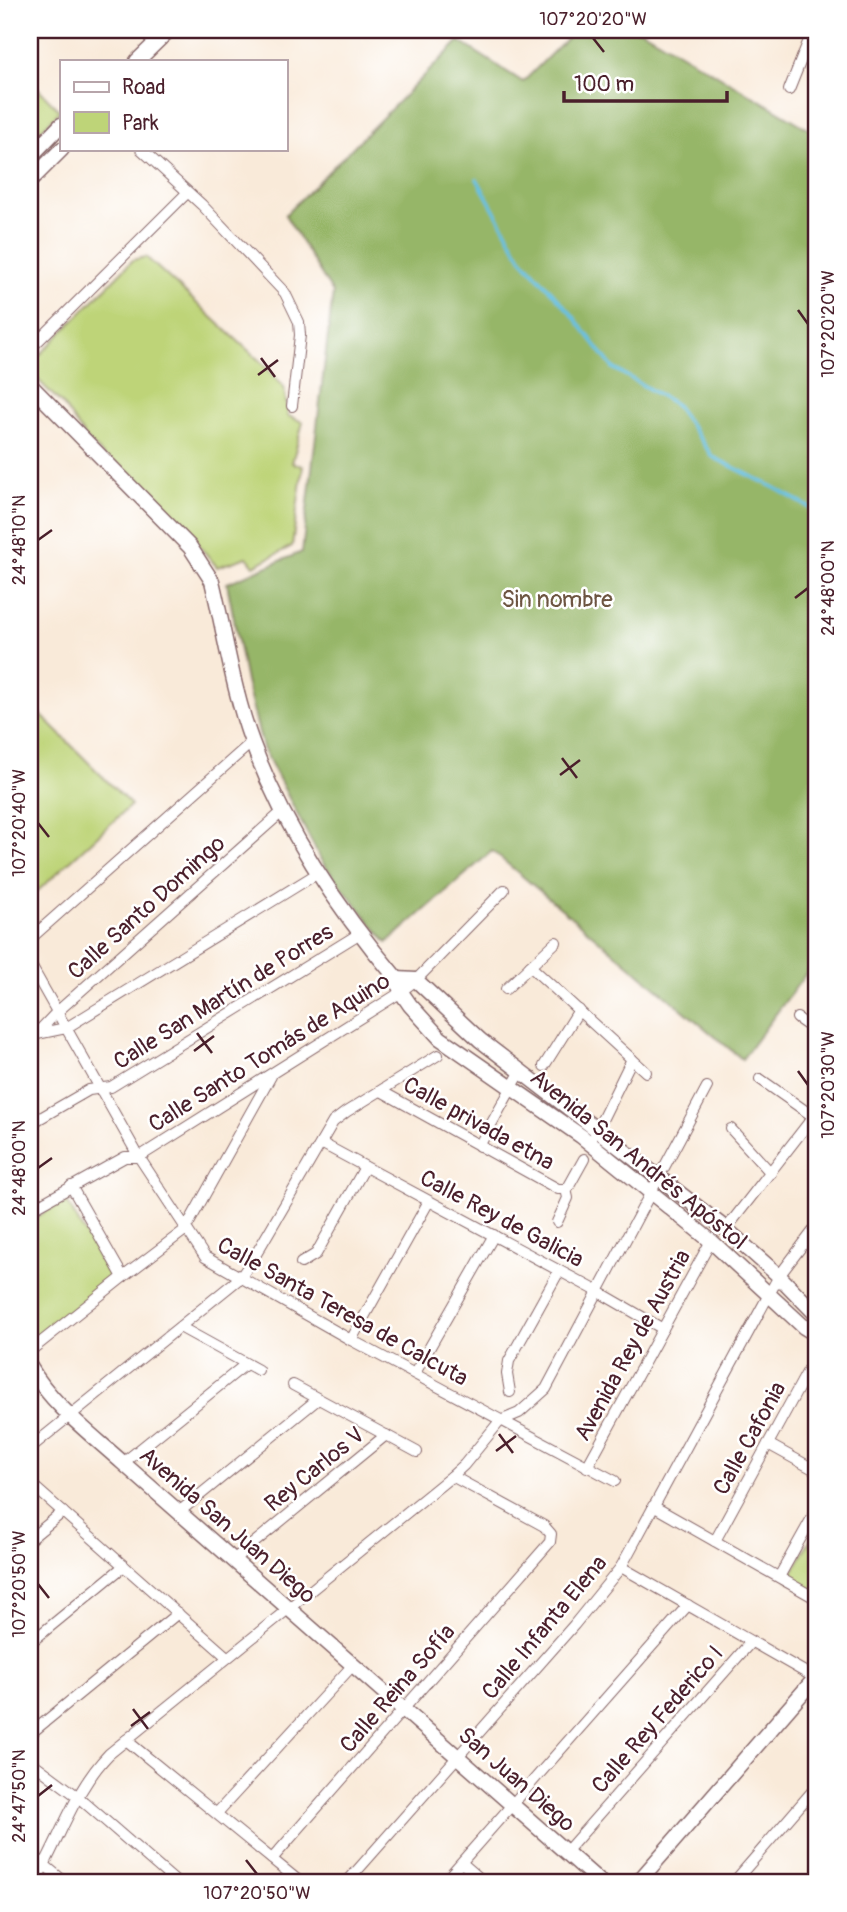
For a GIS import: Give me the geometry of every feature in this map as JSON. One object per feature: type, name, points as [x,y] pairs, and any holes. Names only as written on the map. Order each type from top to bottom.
[{"type":"street","points":[[138,60],[169,30]]},
{"type":"street","points":[[789,90],[813,30]]},
{"type":"street","points":[[30,157],[60,126]]},
{"type":"street","points":[[30,181],[61,150]]},
{"type":"street","points":[[142,150],[202,205],[285,293],[299,321],[300,335],[292,406]]},
{"type":"street","points":[[30,349],[187,193]]},
{"type":"street","name":"Avenida San Andrés Apóstol","points":[[30,385],[180,537],[203,564],[212,581],[240,705],[252,743],[283,811],[318,873],[425,1023],[440,1038],[513,1087],[590,1144],[711,1241],[768,1296],[817,1335]]},
{"type":"street","points":[[30,939],[252,743]]},
{"type":"street","name":"Calle Santo Domingo","points":[[33,1036],[283,811]]},
{"type":"street","name":"Calle Santo Domingo","points":[[33,1036],[66,1028],[318,873]]},
{"type":"street","name":"Calle Santo Tomás de Aquino","points":[[416,980],[504,890]]},
{"type":"street","name":"Calle San Martín de Porres","points":[[30,1124],[89,1090],[111,1087],[359,932]]},
{"type":"street","points":[[506,989],[556,942]]},
{"type":"street","name":"Calle Santa Teresa de Calcuta","points":[[30,964],[139,1157],[185,1230],[205,1256],[351,1340],[615,1481]]},
{"type":"street","points":[[530,966],[646,1072]]},
{"type":"street","points":[[399,986],[416,980]]},
{"type":"street","name":"Avenida San Andrés Apóstol","points":[[416,980],[467,1029],[726,1229],[779,1276],[817,1315]]},
{"type":"street","name":"Calle Santo Tomás de Aquino","points":[[30,1210],[125,1157],[139,1157],[271,1075],[399,986]]},
{"type":"street","points":[[544,1066],[579,1010]]},
{"type":"street","points":[[797,1018],[817,1032]]},
{"type":"street","points":[[30,1448],[240,1278],[339,1116],[438,1055]]},
{"type":"street","points":[[590,1144],[632,1059]]},
{"type":"street","points":[[479,1146],[521,1071]]},
{"type":"street","points":[[30,1351],[185,1230],[271,1075]]},
{"type":"street","points":[[726,1229],[815,1114],[761,1079]]},
{"type":"street","points":[[35,1882],[77,1796],[98,1766],[227,1657],[452,1476],[500,1421],[519,1413],[546,1389],[707,1087]]},
{"type":"street","name":"Calle privada etna","points":[[381,1091],[558,1189],[566,1189],[584,1159]]},
{"type":"street","points":[[731,1129],[771,1173]]},
{"type":"street","name":"Calle Rey de Galicia","points":[[321,1143],[663,1329]]},
{"type":"street","points":[[301,1263],[316,1254],[365,1167]]},
{"type":"street","points":[[71,1186],[123,1276]]},
{"type":"street","points":[[557,1223],[568,1198],[566,1189]]},
{"type":"street","points":[[351,1340],[429,1201]]},
{"type":"street","name":"Calle Infanta Elena","points":[[347,1882],[574,1625],[621,1567],[779,1276],[817,1226]]},
{"type":"street","points":[[415,1373],[494,1235]]},
{"type":"street","name":"Avenida Rey de Austria","points":[[587,1467],[711,1241]]},
{"type":"street","points":[[510,1392],[507,1374],[509,1361],[559,1271]]},
{"type":"street","points":[[180,1327],[258,1370]]},
{"type":"street","name":"Calle Cafonia","points":[[715,1541],[817,1354]]},
{"type":"street","points":[[123,1463],[246,1364]]},
{"type":"street","name":"Avenida San Juan Diego","points":[[30,1367],[70,1415],[404,1710]]},
{"type":"street","points":[[802,1382],[817,1391]]},
{"type":"street","points":[[293,1385],[416,1452]]},
{"type":"street","points":[[179,1512],[318,1399]]},
{"type":"street","name":"Rey Carlos V","points":[[233,1560],[386,1435]]},
{"type":"street","points":[[768,1444],[817,1471]]},
{"type":"street","name":"Calle Reina Sofía","points":[[272,1859],[550,1542],[551,1534],[544,1526],[452,1476]]},
{"type":"street","points":[[30,1483],[227,1657]]},
{"type":"street","points":[[653,1506],[817,1599]]},
{"type":"street","points":[[779,1577],[817,1509]]},
{"type":"street","points":[[30,1539],[63,1512]]},
{"type":"street","points":[[30,1643],[124,1566]]},
{"type":"street","points":[[621,1567],[750,1643],[817,1678],[638,1882]]},
{"type":"street","points":[[444,1882],[688,1605]]},
{"type":"street","points":[[30,1734],[178,1613]]},
{"type":"street","name":"Calle Rey Federico I","points":[[566,1852],[750,1643]]},
{"type":"street","points":[[217,1813],[353,1665]]},
{"type":"street","name":"San Juan Diego","points":[[404,1710],[600,1882]]},
{"type":"street","points":[[126,1740],[300,1882]]},
{"type":"street","points":[[30,1761],[77,1796],[176,1882]]},
{"type":"street","points":[[734,1882],[817,1786]]},
{"type":"street","points":[[30,1853],[65,1882]]},
{"type":"street","points":[[462,1863],[484,1882]]},
{"type":"green space","name":"Sin nombre","points":[[575,30],[641,30],[817,134],[817,959],[742,1059],[492,851],[387,943],[322,862],[263,748],[246,682],[227,583],[302,552],[333,293],[285,215],[459,41],[523,82]]},
{"type":"green space","points":[[30,80],[60,111],[30,141]]},
{"type":"green space","points":[[146,257],[261,362],[284,387],[288,416],[303,422],[292,463],[303,466],[292,546],[254,566],[247,557],[217,567],[198,544],[87,440],[63,405],[38,380],[30,365],[133,260]]},
{"type":"green space","points":[[30,704],[131,805],[30,898]]},
{"type":"green space","points":[[66,1200],[111,1280],[30,1345],[30,1221]]},
{"type":"green space","points":[[817,1527],[817,1598],[788,1580]]},
{"type":"waterway","points":[[477,179],[521,258],[570,312],[613,368],[675,404],[713,457],[817,512]]}]
